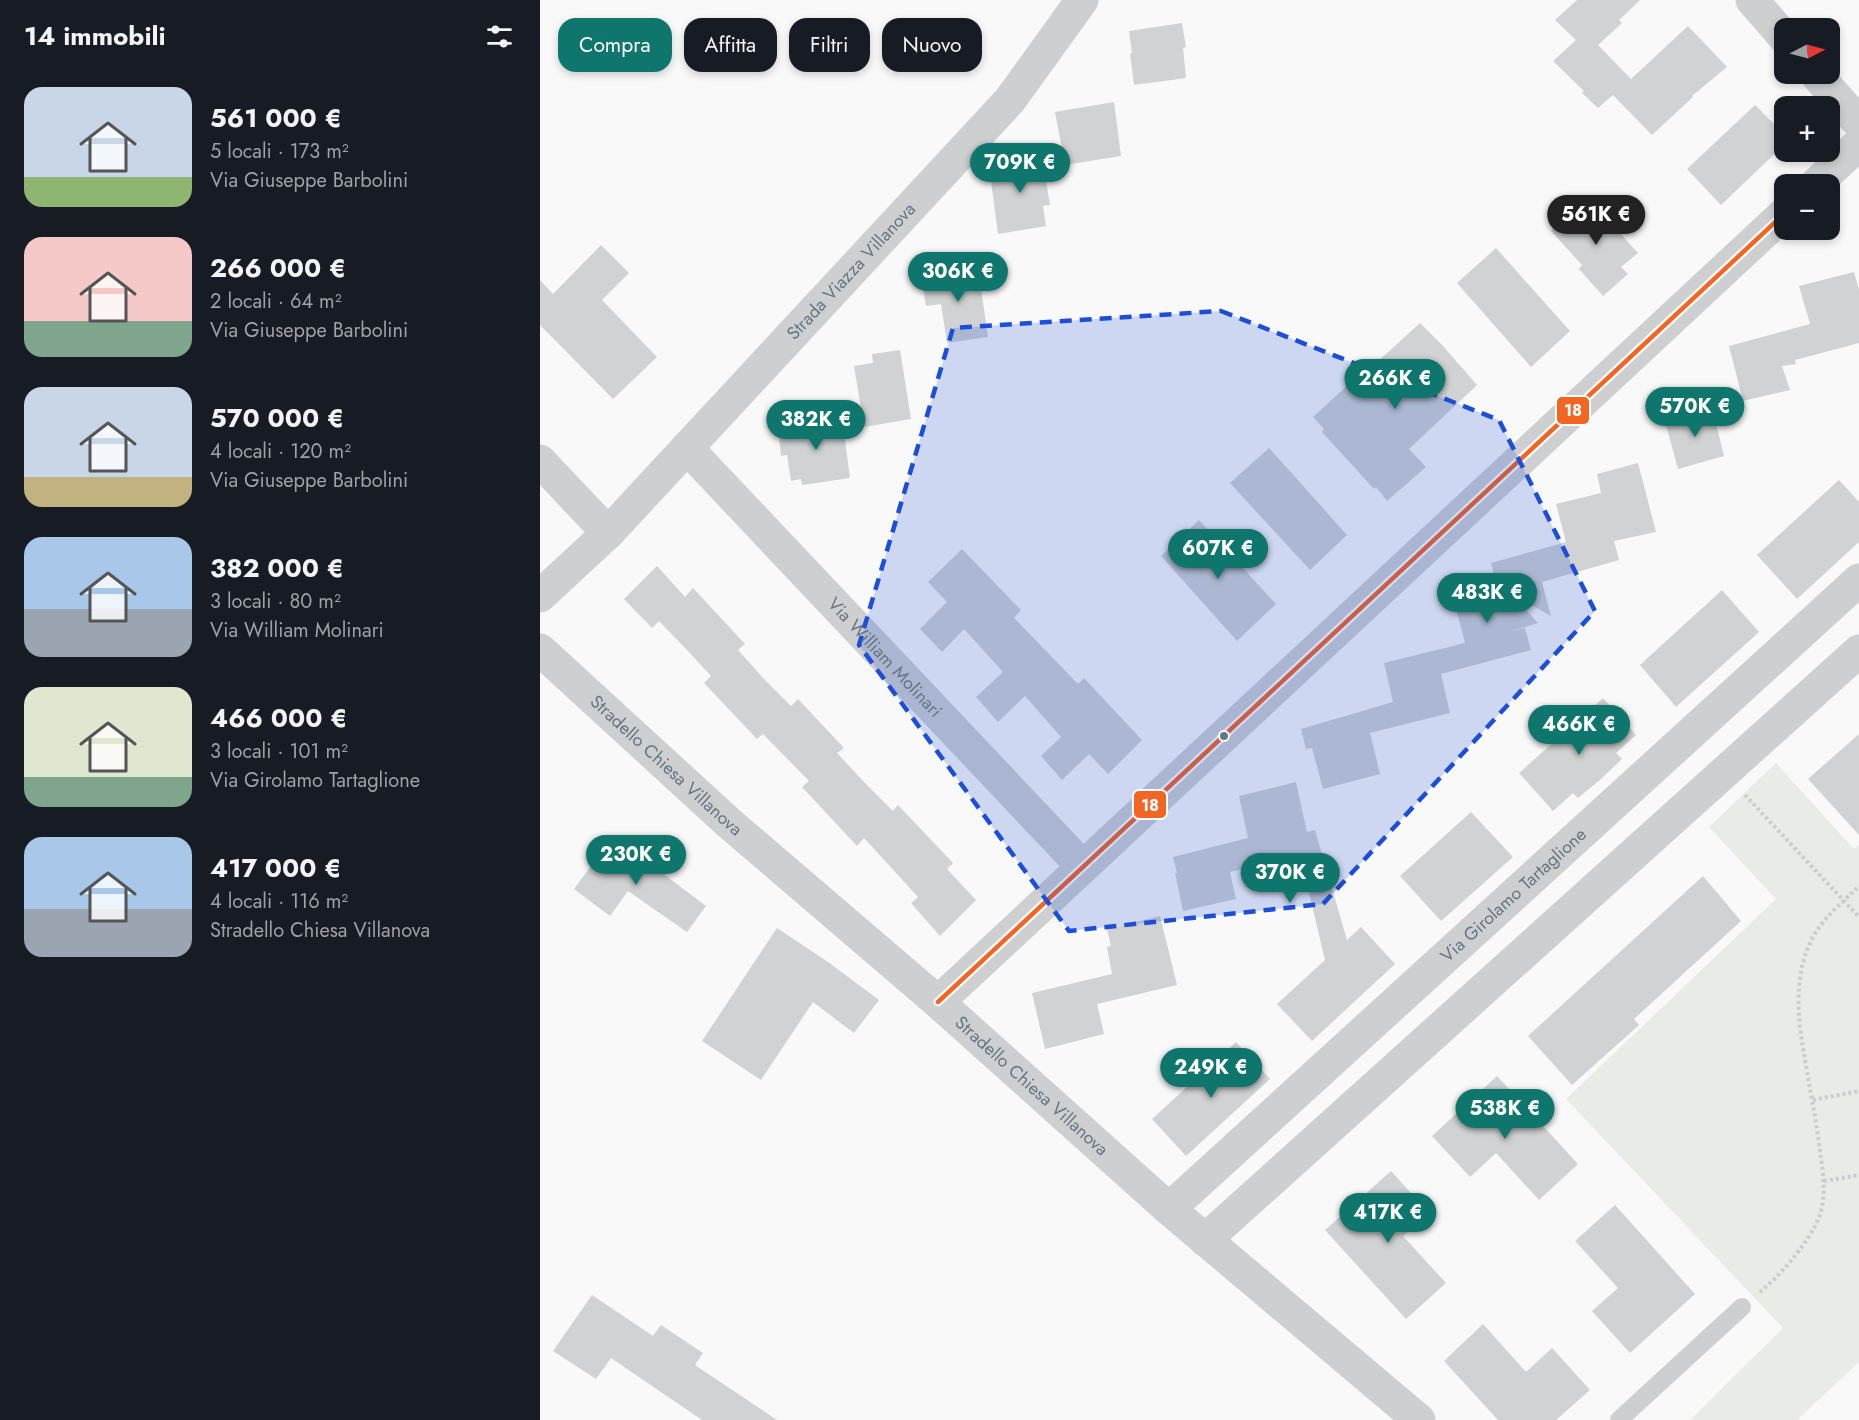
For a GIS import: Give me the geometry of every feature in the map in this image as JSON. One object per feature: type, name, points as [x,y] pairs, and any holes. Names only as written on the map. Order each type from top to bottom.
[{"type":"street","name":"Strada Viazza Villanova","points":[[540,596],[608,533],[1010,100],[1082,0]]},
{"type":"street","points":[[1752,0],[1774,25]]},
{"type":"street","points":[[1825,84],[1859,123]]},
{"type":"street","points":[[1827,174],[1859,144]]},
{"type":"street","points":[[938,1002],[1774,223]]},
{"type":"street","name":"Via William Molinari","points":[[687,448],[1082,866]]},
{"type":"street","points":[[540,461],[608,533]]},
{"type":"street","name":"Via Girolamo Tartaglione","points":[[1168,1209],[1859,580]]},
{"type":"street","name":"Stradello Chiesa Villanova","points":[[540,650],[729,823],[938,1002],[1168,1209],[1419,1420]]},
{"type":"street","points":[[1205,1240],[1859,651]]},
{"type":"lane","points":[[1619,1420],[1742,1307]]},
{"type":"path","points":[[1724,772],[1859,917]]},
{"type":"path","points":[[1742,1307],[1765,1288],[1804,1244],[1819,1217],[1824,1181],[1798,1008],[1801,976],[1813,937],[1825,920],[1859,886]]},
{"type":"path","points":[[1813,1100],[1859,1091]]},
{"type":"path","points":[[1824,1181],[1859,1175]]},
{"type":"highlighted area","points":[[1221,311],[1499,420],[1595,611],[1323,904],[1069,931],[859,645],[953,328]]},
{"type":"shaded area","points":[[1776,763],[1854,849],[1859,844],[1859,1362],[1797,1420],[1690,1420],[1783,1328],[1566,1099],[1776,899],[1709,827]]},
{"type":"building","points":[[1577,0],[1640,0],[1619,20],[1622,23],[1598,45],[1631,79],[1688,26],[1727,67],[1692,96],[1652,135],[1613,95],[1598,108],[1553,61],[1576,40],[1555,20]]},
{"type":"building","points":[[1182,23],[1186,47],[1183,48],[1186,78],[1134,85],[1129,31]]},
{"type":"building","points":[[1114,102],[1121,156],[1065,165],[1055,112]]},
{"type":"building","points":[[1755,105],[1774,124],[1774,154],[1721,205],[1687,169]]},
{"type":"building","points":[[1042,156],[1050,205],[1043,206],[1046,226],[998,234],[989,165]]},
{"type":"building","points":[[1586,199],[1595,211],[1598,209],[1638,253],[1621,267],[1628,274],[1603,296],[1579,269],[1582,265],[1551,231]]},
{"type":"building","points":[[601,245],[629,273],[602,300],[657,357],[613,399],[540,325],[540,280],[553,294]]},
{"type":"building","points":[[1496,248],[1570,331],[1531,367],[1457,283]]},
{"type":"building","points":[[978,268],[988,337],[947,343],[941,304],[926,306],[921,276]]},
{"type":"building","points":[[1854,272],[1859,290],[1859,343],[1795,360],[1796,364],[1782,366],[1790,390],[1743,401],[1729,346],[1810,324],[1799,286]]},
{"type":"building","points":[[1420,323],[1477,385],[1409,449],[1426,467],[1387,501],[1322,432],[1324,429],[1313,417]]},
{"type":"building","points":[[900,350],[911,419],[864,427],[854,366],[873,363],[872,354]]},
{"type":"building","points":[[1712,407],[1724,456],[1678,469],[1665,421]]},
{"type":"building","points":[[842,417],[850,478],[802,485],[801,479],[791,481],[787,455],[781,456],[778,428]]},
{"type":"building","points":[[1269,448],[1347,535],[1310,570],[1230,483]]},
{"type":"building","points":[[1638,463],[1656,532],[1614,541],[1619,560],[1542,582],[1551,616],[1512,594],[1538,623],[1509,632],[1525,628],[1531,650],[1441,674],[1450,713],[1370,733],[1380,774],[1323,789],[1312,748],[1306,749],[1301,729],[1393,702],[1384,663],[1465,643],[1453,597],[1497,585],[1491,563],[1566,542],[1556,504],[1601,493],[1597,474]]},
{"type":"building","points":[[1839,480],[1859,502],[1859,542],[1797,599],[1757,555]]},
{"type":"building","points":[[1199,520],[1276,604],[1237,641],[1161,556]]},
{"type":"building","points":[[962,549],[1021,610],[1014,618],[1078,684],[1084,678],[1142,740],[1108,774],[1089,754],[1062,780],[1041,756],[1061,737],[1025,696],[998,722],[976,697],[1003,672],[964,629],[942,652],[920,629],[947,602],[928,582]]},
{"type":"building","points":[[657,566],[685,597],[693,588],[745,644],[738,650],[765,680],[791,706],[798,699],[844,748],[837,753],[865,783],[893,811],[898,805],[953,863],[947,869],[976,900],[940,936],[911,903],[918,897],[864,838],[857,846],[802,787],[809,781],[763,734],[757,739],[704,683],[711,676],[688,651],[659,621],[652,628],[624,599]]},
{"type":"building","points":[[1722,590],[1759,632],[1676,707],[1640,665]]},
{"type":"building","points":[[1603,698],[1636,735],[1616,753],[1622,759],[1601,779],[1578,798],[1573,793],[1553,811],[1519,773]]},
{"type":"building","points":[[1859,734],[1859,835],[1808,779]]},
{"type":"building","points":[[1296,782],[1307,832],[1315,830],[1347,940],[1361,927],[1395,964],[1312,1041],[1277,1004],[1325,960],[1300,855],[1230,872],[1236,899],[1183,911],[1173,857],[1248,838],[1239,796]]},
{"type":"building","points":[[1471,812],[1513,857],[1441,921],[1400,876]]},
{"type":"building","points":[[613,836],[706,906],[687,932],[628,891],[610,916],[574,889]]},
{"type":"building","points":[[1703,876],[1741,921],[1634,1019],[1639,1025],[1572,1085],[1528,1036]]},
{"type":"building","points":[[1160,916],[1177,985],[1097,1004],[1104,1034],[1045,1049],[1032,993],[1112,974],[1107,947],[1111,946],[1107,929]]},
{"type":"building","points":[[777,928],[879,1000],[854,1033],[813,1002],[761,1080],[702,1041]]},
{"type":"building","points":[[1236,1042],[1270,1079],[1186,1156],[1152,1119]]},
{"type":"building","points":[[1497,1076],[1578,1164],[1539,1200],[1496,1153],[1470,1177],[1432,1136]]},
{"type":"building","points":[[1391,1171],[1429,1213],[1403,1236],[1446,1283],[1406,1319],[1325,1230]]},
{"type":"building","points":[[1615,1205],[1695,1294],[1630,1353],[1592,1311],[1618,1288],[1575,1241]]},
{"type":"building","points":[[592,1295],[653,1336],[661,1325],[703,1353],[695,1365],[777,1420],[702,1420],[611,1358],[596,1379],[553,1351]]},
{"type":"building","points":[[1483,1324],[1526,1372],[1552,1348],[1590,1390],[1556,1420],[1498,1420],[1444,1361]]},
{"type":"transit line","name":"18","points":[[938,1002],[1774,223]]}]
